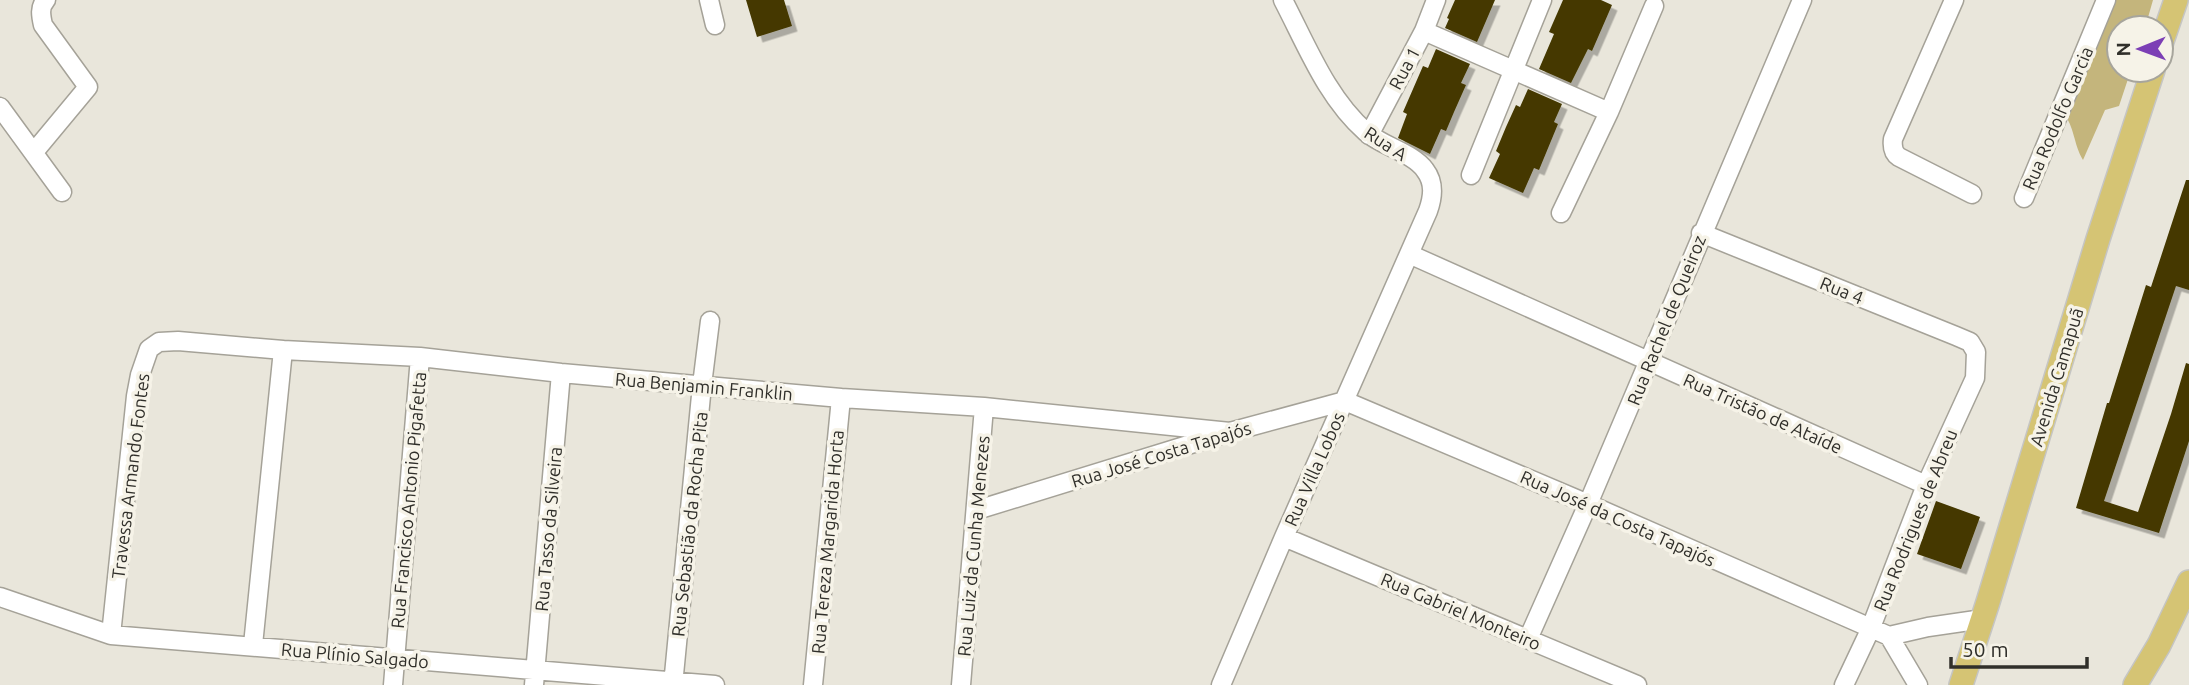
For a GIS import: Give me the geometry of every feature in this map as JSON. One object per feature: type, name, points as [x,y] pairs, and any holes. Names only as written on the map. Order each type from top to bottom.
[{"type":"main road","name":"Avenida Camapuã","points":[[1961,685],[2148,84]]},
{"type":"main road","points":[[2135,685],[2159,645],[2189,582]]},
{"type":"street","points":[[34,152],[88,87],[43,25],[41,13],[46,0]]},
{"type":"street","points":[[709,0],[715,25]]},
{"type":"street","name":"Rua A","points":[[1283,0],[1343,109],[1368,135],[1425,169],[1433,196],[1409,254]]},
{"type":"street","name":"Rua 1","points":[[1368,135],[1424,31],[1436,0]]},
{"type":"street","points":[[1471,175],[1542,0]]},
{"type":"street","name":"Rua Rachel de Queiroz","points":[[1528,639],[1802,0]]},
{"type":"street","points":[[1954,0],[1893,139],[1894,152],[1972,194]]},
{"type":"street","name":"Rua Rodolfo Garcia","points":[[2024,198],[2106,0]]},
{"type":"street","points":[[1561,214],[1609,112],[1654,6]]},
{"type":"street","points":[[1424,31],[1609,112]]},
{"type":"street","points":[[0,107],[62,192]]},
{"type":"street","name":"Rua 4","points":[[1701,233],[1963,339],[1972,344],[1976,352]]},
{"type":"street","name":"Rua Tristão de Ataíde","points":[[1409,254],[1926,485]]},
{"type":"street","name":"Rua Villa Lobos","points":[[1221,685],[1409,254]]},
{"type":"street","name":"Rua Sebastião da Rocha Pita","points":[[673,683],[710,321]]},
{"type":"street","name":"Rua Benjamin Franklin","points":[[178,341],[420,358],[841,398],[984,407],[1230,432]]},
{"type":"street","name":"Travessa Armando Fontes","points":[[111,635],[140,375],[149,349],[159,342],[178,341]]},
{"type":"street","points":[[253,645],[283,350]]},
{"type":"street","name":"Rua Rodrigues de Abreu","points":[[1844,685],[1870,630],[1926,485],[1975,378],[1976,352]]},
{"type":"street","name":"Rua Francisco Antonio Pigafetta","points":[[393,685],[420,358]]},
{"type":"street","name":"Rua Tasso da Silveira","points":[[535,678],[561,373]]},
{"type":"street","name":"Rua Tereza Margarida Horta","points":[[813,685],[841,398]]},
{"type":"street","name":"Rua José Costa Tapajós","points":[[976,510],[1230,432],[1345,401]]},
{"type":"street","name":"Rua José da Costa Tapajós","points":[[1345,401],[1889,636]]},
{"type":"street","name":"Rua Luiz da Cunha Menezes","points":[[961,685],[984,407]]},
{"type":"street","name":"Rua Gabriel Monteiro","points":[[1284,537],[1637,685]]},
{"type":"street","name":"Rua Plínio Salgado","points":[[0,597],[111,635],[395,659],[535,678],[715,685]]},
{"type":"street","points":[[1918,685],[1889,636],[1928,627],[1983,620]]},
{"type":"shaded area","points":[[2111,0],[2153,0],[2149,14],[2105,14]]},
{"type":"shaded area","points":[[2105,14],[2105,84],[2126,84],[2119,106],[2105,110],[2083,160],[2070,124],[2063,113]]},
{"type":"building","points":[[746,0],[784,0],[792,26],[757,37]]},
{"type":"building","points":[[1455,0],[1495,0],[1477,42],[1445,28]]},
{"type":"building","points":[[1563,0],[1601,0],[1612,5],[1592,51],[1588,49],[1571,83],[1539,69],[1554,34],[1549,32]]},
{"type":"building","points":[[1436,49],[1470,64],[1461,83],[1466,85],[1446,131],[1441,129],[1430,154],[1398,138],[1407,114],[1403,112],[1423,66],[1428,68]]},
{"type":"building","points":[[1528,89],[1562,104],[1554,122],[1558,124],[1539,170],[1534,168],[1523,193],[1489,178],[1500,154],[1496,151],[1506,127],[1516,105],[1520,107]]},
{"type":"building","points":[[2186,180],[2189,180],[2189,290],[2176,286],[2104,501],[2138,512],[2186,363],[2189,364],[2189,441],[2159,533],[2076,508],[2146,285],[2151,287]]},
{"type":"building","points":[[1936,501],[1980,517],[1961,569],[1917,554]]}]
